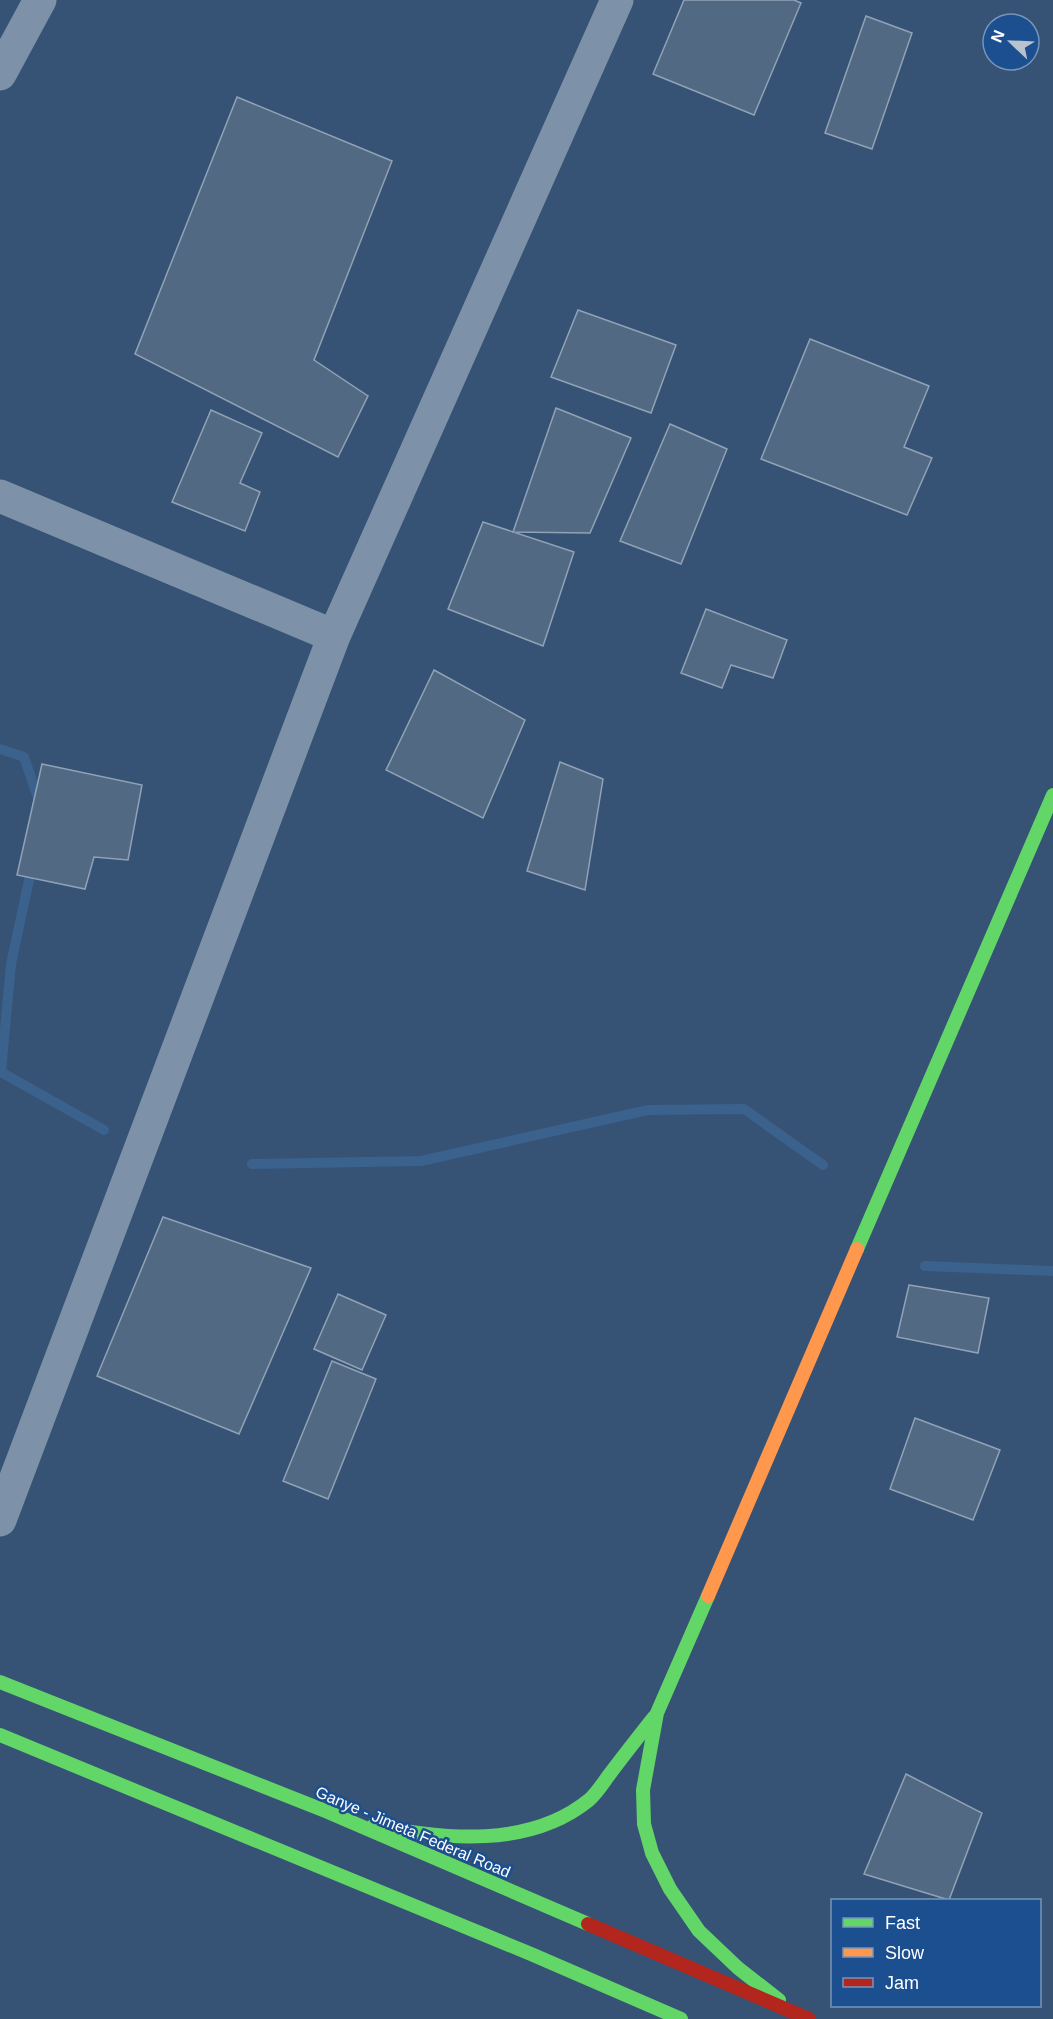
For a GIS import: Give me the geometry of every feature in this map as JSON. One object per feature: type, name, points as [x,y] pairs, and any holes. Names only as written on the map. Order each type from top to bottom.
[{"type":"main road","points":[[796,2013],[738,1968],[699,1931],[670,1889],[652,1853],[644,1824],[643,1790],[657,1713],[1053,795]]},
{"type":"main road","name":"Ganye - Jimeta Federal Road","points":[[0,1682],[328,1812],[809,2019]]},
{"type":"main road","points":[[328,1812],[387,1828],[435,1835],[468,1837],[502,1835],[538,1826],[568,1814],[591,1799],[657,1713]]},
{"type":"main road","points":[[0,1735],[531,1954],[681,2019]]},
{"type":"street","points":[[0,74],[40,0]]},
{"type":"street","points":[[0,1520],[334,636],[617,0]]},
{"type":"street","points":[[0,496],[334,636]]},
{"type":"building","points":[[684,0],[794,0],[801,3],[754,115],[653,74]]},
{"type":"building","points":[[866,16],[912,33],[872,149],[825,133]]},
{"type":"building","points":[[237,97],[392,161],[314,360],[368,396],[338,457],[135,354]]},
{"type":"building","points":[[578,310],[676,345],[651,413],[551,377]]},
{"type":"building","points":[[810,339],[929,386],[904,447],[932,458],[907,515],[761,459]]},
{"type":"building","points":[[556,408],[631,438],[590,533],[513,532]]},
{"type":"building","points":[[211,410],[262,433],[240,483],[260,492],[245,531],[172,502]]},
{"type":"building","points":[[670,424],[727,449],[681,564],[620,541]]},
{"type":"building","points":[[483,522],[574,552],[543,646],[448,609]]},
{"type":"building","points":[[706,609],[787,640],[773,678],[731,665],[722,688],[681,673]]},
{"type":"building","points":[[434,670],[525,720],[483,818],[386,770]]},
{"type":"building","points":[[560,762],[603,779],[585,890],[527,871]]},
{"type":"building","points":[[42,764],[142,785],[128,860],[94,857],[85,889],[17,875]]},
{"type":"building","points":[[163,1217],[311,1268],[239,1434],[97,1376]]},
{"type":"building","points":[[909,1285],[989,1298],[978,1353],[897,1337]]},
{"type":"building","points":[[338,1294],[386,1315],[362,1370],[314,1349]]},
{"type":"building","points":[[332,1361],[376,1379],[328,1499],[283,1481]]},
{"type":"building","points":[[915,1418],[1000,1450],[973,1520],[890,1489]]},
{"type":"building","points":[[906,1774],[982,1813],[949,1899],[864,1874]]},
{"type":"waterway","points":[[0,749],[24,757],[40,804]]},
{"type":"waterway","points":[[32,866],[11,964],[1,1072],[104,1130]]},
{"type":"waterway","points":[[252,1164],[421,1161],[648,1110],[744,1109],[823,1165]]},
{"type":"waterway","points":[[925,1266],[1053,1271]]},
{"type":"traffic: fast","points":[[857,1249],[1053,795]]},
{"type":"traffic: fast","points":[[708,1596],[657,1713],[643,1790],[644,1824],[652,1853],[670,1889],[699,1931],[738,1968],[779,2000]]},
{"type":"traffic: fast","points":[[0,1682],[328,1812],[588,1924]]},
{"type":"traffic: fast","points":[[374,1825],[457,1836],[514,1833],[540,1826],[566,1815],[589,1800],[654,1717]]},
{"type":"traffic: fast","points":[[0,1735],[531,1954],[681,2019]]},
{"type":"traffic: slow","points":[[708,1596],[857,1249]]},
{"type":"traffic: jam","points":[[588,1924],[809,2019]]}]
